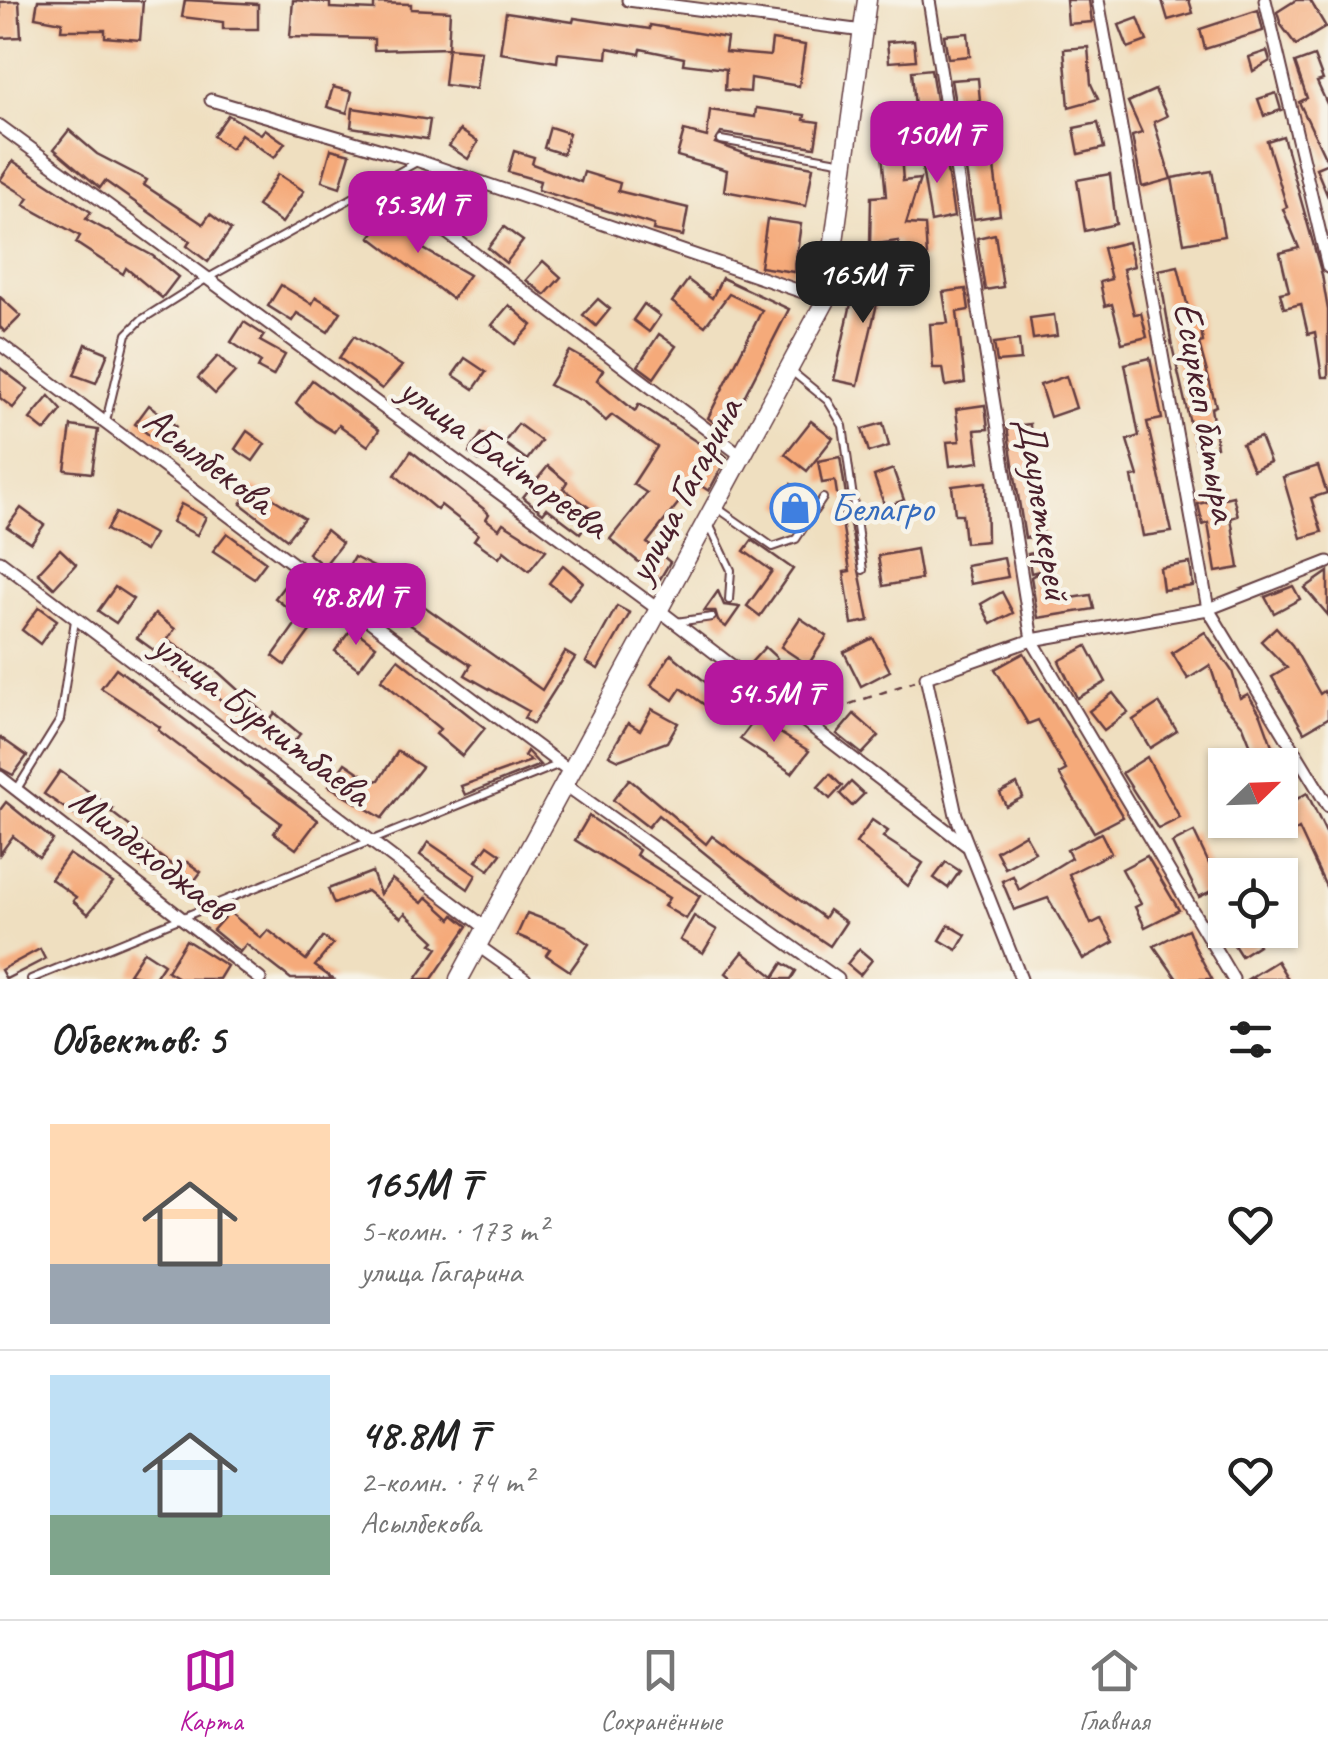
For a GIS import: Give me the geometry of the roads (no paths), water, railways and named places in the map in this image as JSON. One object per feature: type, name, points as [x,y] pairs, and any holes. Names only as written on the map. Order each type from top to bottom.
[{"type":"main road","name":"улица Гагарина","points":[[459,979],[566,773],[826,300],[867,0]]},
{"type":"street","points":[[628,0],[863,31]]},
{"type":"street","name":"Даулеткерей","points":[[929,0],[1032,640],[1233,979]]},
{"type":"street","name":"Есиркеп батыра","points":[[1098,0],[1208,609],[1328,806]]},
{"type":"street","points":[[1265,0],[1328,267]]},
{"type":"street","points":[[211,100],[419,161],[826,300]]},
{"type":"street","name":"улица Байтореева","points":[[0,126],[659,610],[966,844]]},
{"type":"street","points":[[380,182],[742,456]]},
{"type":"street","name":"Асылбекова","points":[[0,344],[838,979]]},
{"type":"street","name":"улица Буркитбаева","points":[[0,561],[367,840],[481,936],[525,979]]},
{"type":"street","points":[[1020,979],[966,844],[926,678],[1032,640],[1208,609],[1328,562]]},
{"type":"street","name":"Милдеходжаев","points":[[0,777],[260,979]]},
{"type":"lane","points":[[720,140],[845,162]]},
{"type":"lane","points":[[106,422],[127,334],[141,320],[206,278],[419,161]]},
{"type":"lane","points":[[789,369],[828,401],[843,426],[863,570]]},
{"type":"lane","points":[[711,514],[773,547],[796,539],[824,498]]},
{"type":"lane","points":[[711,514],[732,570],[729,600]]},
{"type":"lane","points":[[16,790],[60,720],[75,616]]},
{"type":"lane","points":[[675,622],[712,616]]},
{"type":"lane","points":[[31,979],[367,840],[566,773]]},
{"type":"place","name":"Белагро","points":[[795,508]]}]
